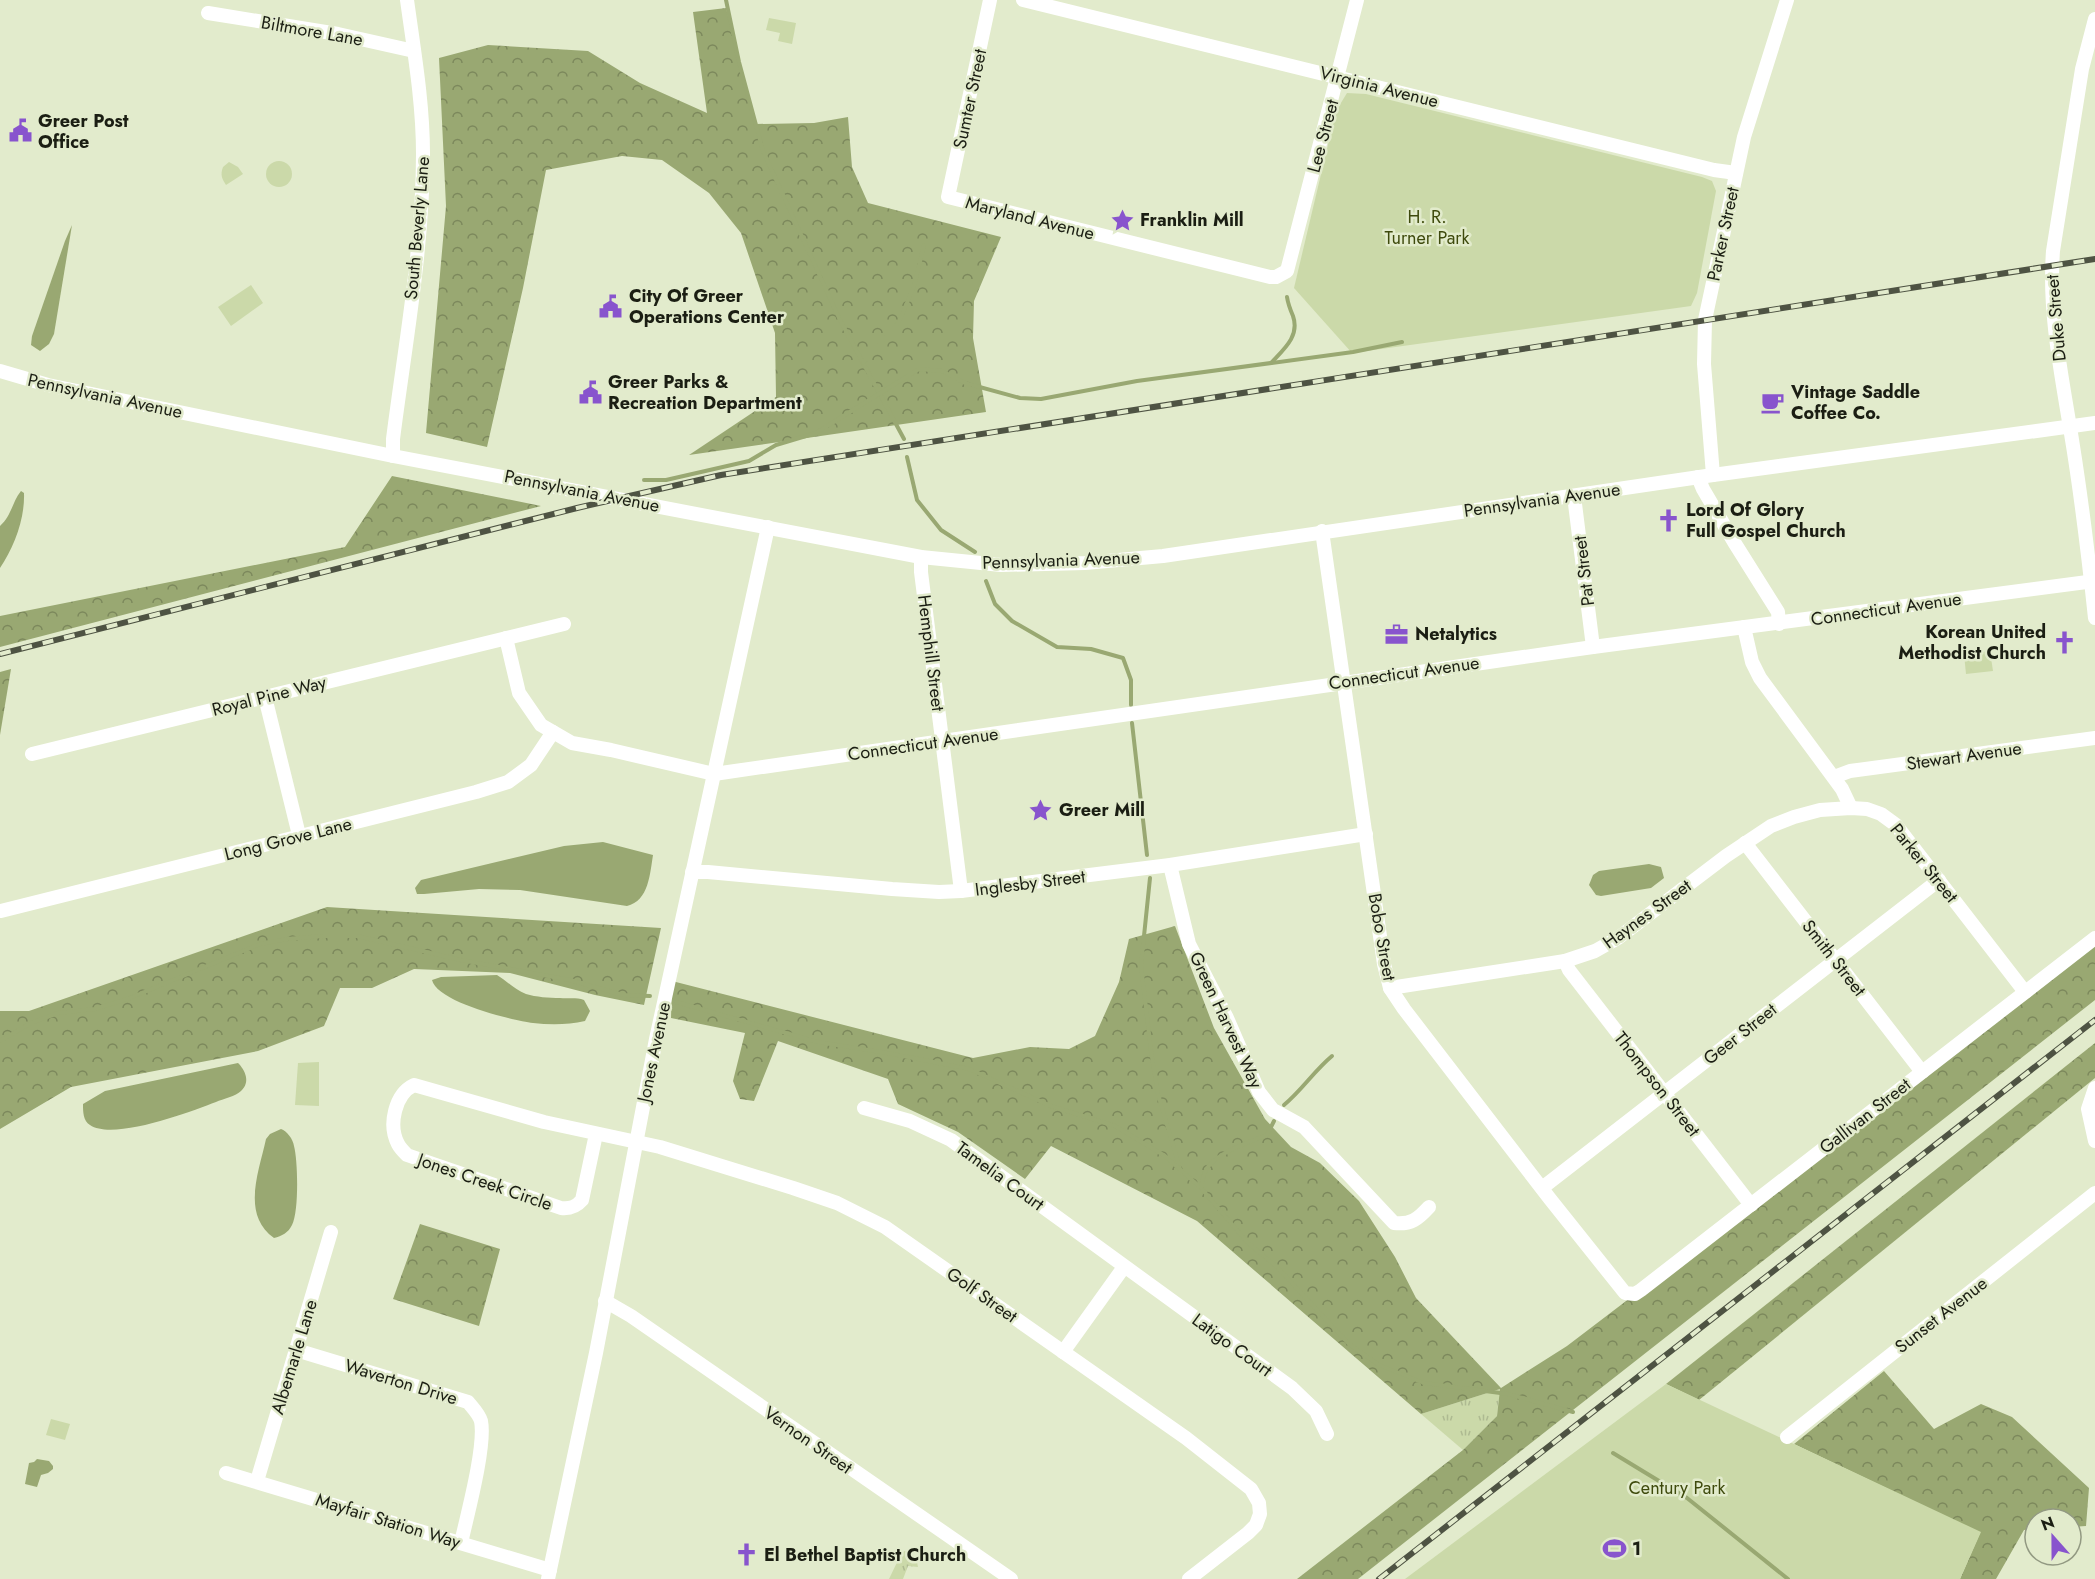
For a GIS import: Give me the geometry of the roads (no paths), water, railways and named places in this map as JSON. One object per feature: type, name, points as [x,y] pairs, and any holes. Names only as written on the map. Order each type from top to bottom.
[{"type":"street","name":"South Beverly Lane","points":[[393,456],[393,439],[410,314],[422,187],[422,115],[407,0]]},
{"type":"street","name":"Sumter Street","points":[[948,197],[990,0]]},
{"type":"street","name":"Virginia Avenue","points":[[1023,0],[1714,170],[1736,173]]},
{"type":"street","name":"Lee Street","points":[[1287,271],[1357,0]]},
{"type":"street","name":"Parker Street","points":[[1713,475],[1704,331],[1744,137],[1787,0]]},
{"type":"street","name":"Biltmore Lane","points":[[208,13],[315,30],[414,51]]},
{"type":"street","name":"Duke Street","points":[[2095,19],[2082,69],[2052,258],[2051,278],[2093,581],[2095,618]]},
{"type":"street","name":"Maryland Avenue","points":[[948,197],[1270,277],[1276,277],[1287,271]]},
{"type":"street","name":"Pennsylvania Avenue","points":[[0,371],[48,386],[393,456],[921,557],[1001,565],[1085,563],[1163,556],[1698,477],[2095,423]]},
{"type":"street","points":[[1698,477],[1734,542],[1778,612],[1779,624]]},
{"type":"street","name":"Pat Street","points":[[1574,496],[1593,647]]},
{"type":"street","name":"Jones Avenue","points":[[549,1575],[656,1039],[768,527]]},
{"type":"street","name":"Bobo Street","points":[[1322,531],[1384,964],[1390,988],[1404,1010],[1618,1286],[1625,1293],[1635,1294]]},
{"type":"street","name":"Hemphill Street","points":[[921,557],[961,891]]},
{"type":"street","name":"Connecticut Avenue","points":[[714,774],[1593,647],[2093,581]]},
{"type":"street","name":"Royal Pine Way","points":[[32,754],[564,624]]},
{"type":"street","points":[[1744,627],[1752,662],[1760,678],[1776,703],[1834,777],[1851,808]]},
{"type":"street","points":[[506,638],[519,693],[541,725],[572,743],[714,774]]},
{"type":"street","points":[[265,697],[299,835]]},
{"type":"street","name":"Long Grove Lane","points":[[1,911],[476,792],[508,782],[531,765],[553,732]]},
{"type":"street","name":"Stewart Avenue","points":[[1834,777],[1850,771],[2095,738]]},
{"type":"street","name":"Parker Street","points":[[1851,808],[1873,811],[1889,819],[2025,992]]},
{"type":"street","name":"Haynes Street","points":[[1390,988],[1565,961],[1595,951],[1618,938],[1726,856],[1771,826],[1820,810],[1851,808]]},
{"type":"street","name":"Inglesby Street","points":[[692,872],[892,890],[961,891],[1170,865],[1366,834]]},
{"type":"street","name":"Smith Street","points":[[1745,843],[1922,1072]]},
{"type":"street","name":"Green Harvest Way","points":[[1170,865],[1189,944],[1227,1018],[1259,1092],[1273,1110],[1304,1127],[1394,1223],[1406,1224],[1417,1219],[1429,1207]]},
{"type":"street","name":"Geer Street","points":[[1542,1188],[1939,880]]},
{"type":"street","name":"Gallivan Street","points":[[1635,1294],[2095,938]]},
{"type":"street","name":"Thompson Street","points":[[1565,961],[1569,970],[1751,1205]]},
{"type":"street","name":"Jones Creek Circle","points":[[597,1134],[582,1200],[577,1206],[561,1208],[407,1155],[398,1144],[394,1131],[395,1108],[401,1095],[414,1085],[544,1122],[597,1134],[636,1143]]},
{"type":"street","points":[[2095,1088],[2089,1101],[2088,1114],[2095,1141]]},
{"type":"street","name":"Tamelia Court","points":[[864,1108],[910,1121],[951,1140],[1124,1267]]},
{"type":"street","name":"Golf Street","points":[[636,1143],[660,1147],[778,1183],[837,1203],[866,1216],[908,1242],[1186,1438],[1251,1489],[1259,1503],[1260,1514],[1256,1525],[1189,1579]]},
{"type":"street","name":"Sunset Avenue","points":[[1787,1437],[2095,1193]]},
{"type":"street","name":"Albemarle Lane","points":[[256,1481],[331,1232]]},
{"type":"street","points":[[1063,1352],[1124,1267]]},
{"type":"street","name":"Latigo Court","points":[[1124,1267],[1292,1388],[1316,1412],[1327,1434]]},
{"type":"street","name":"Vernon Street","points":[[605,1301],[631,1316],[1011,1579]]},
{"type":"street","name":"Waverton Drive","points":[[296,1350],[468,1402],[475,1409],[481,1421],[481,1444],[461,1543]]},
{"type":"street","name":"Mayfair Station Way","points":[[226,1473],[461,1543],[549,1575]]},
{"type":"water","points":[[72,225],[54,334],[49,344],[40,351],[31,345],[32,336]]},
{"type":"water","points":[[21,491],[24,493],[24,503],[21,523],[10,551],[0,568],[0,526]]},
{"type":"water","points":[[603,842],[653,855],[647,885],[640,898],[634,903],[627,906],[520,890],[479,889],[417,894],[415,888],[421,880],[564,846]]},
{"type":"water","points":[[1649,864],[1661,867],[1664,878],[1651,888],[1601,896],[1596,895],[1589,885],[1593,875],[1599,871]]},
{"type":"water","points":[[497,975],[526,994],[584,1000],[590,1011],[585,1021],[566,1024],[533,1023],[476,1009],[447,996],[437,988],[432,980],[441,977]]},
{"type":"water","points":[[238,1063],[246,1076],[246,1084],[241,1091],[171,1118],[116,1130],[101,1129],[90,1125],[83,1113],[83,1104],[105,1091]]},
{"type":"water","points":[[281,1129],[287,1133],[293,1143],[297,1198],[292,1225],[284,1234],[274,1238],[264,1228],[258,1217],[255,1192],[266,1139],[270,1134]]},
{"type":"water","points":[[37,1459],[49,1461],[53,1469],[41,1475],[37,1487],[25,1484],[29,1463]]},
{"type":"waterway","points":[[726,0],[739,62],[763,151],[840,320],[904,439]]},
{"type":"waterway","points":[[863,363],[899,322],[914,286],[924,245]]},
{"type":"waterway","points":[[1271,363],[1293,336],[1295,323],[1287,297]]},
{"type":"waterway","points":[[644,480],[666,480],[749,461],[776,445],[816,433],[919,369],[942,371],[965,383],[1020,398],[1041,399],[1137,381],[1353,352],[1402,342]]},
{"type":"waterway","points":[[907,457],[917,500],[941,530],[975,552]]},
{"type":"waterway","points":[[986,581],[995,604],[1012,621],[1057,647],[1091,649],[1123,658],[1131,680],[1131,705]]},
{"type":"waterway","points":[[1132,723],[1147,855]]},
{"type":"waterway","points":[[1150,878],[1141,965],[1158,1094],[1180,1169]]},
{"type":"waterway","points":[[0,1041],[31,1023],[58,1013],[95,1009],[130,998],[260,944],[323,936],[357,936],[461,960],[570,980],[623,995],[650,996]]},
{"type":"waterway","points":[[676,1002],[818,1042],[969,1069],[1051,1106],[1115,1126],[1165,1156],[1201,1188],[1248,1243],[1276,1266],[1349,1344],[1379,1365],[1424,1383],[1508,1394],[1573,1412]]},
{"type":"waterway","points":[[1284,1105],[1332,1056]]},
{"type":"waterway","points":[[1201,1188],[1204,1174],[1210,1164],[1234,1149],[1267,1135],[1274,1121]]},
{"type":"waterway","points":[[1613,1453],[1687,1498],[1788,1579]]},
{"type":"railway","points":[[0,654],[577,508],[721,475],[2095,259]]},
{"type":"railway","points":[[1379,1579],[2095,1020]]},
{"type":"place","name":"Greer Post Office","points":[[20,131]]},
{"type":"place","name":"Franklin Mill","points":[[1122,220]]},
{"type":"place","name":"City Of Greer Operations Center","points":[[611,306]]},
{"type":"place","name":"Greer Parks & Recreation Department","points":[[590,392]]},
{"type":"place","name":"Vintage Saddle Coffee Co.","points":[[1773,402]]},
{"type":"place","name":"Lord Of Glory Full Gospel Church","points":[[1668,520]]},
{"type":"place","name":"Netalytics","points":[[1397,634]]},
{"type":"place","name":"Korean United Methodist Church","points":[[2064,642]]},
{"type":"place","name":"Greer Mill","points":[[1041,810]]},
{"type":"place","name":"1","points":[[1614,1549]]},
{"type":"place","name":"El Bethel Baptist Church","points":[[746,1555]]},
{"type":"park label","name":"H. R. Turner Park","points":[[1427,227]]},
{"type":"park label","name":"Century Park","points":[[1677,1488]]}]
